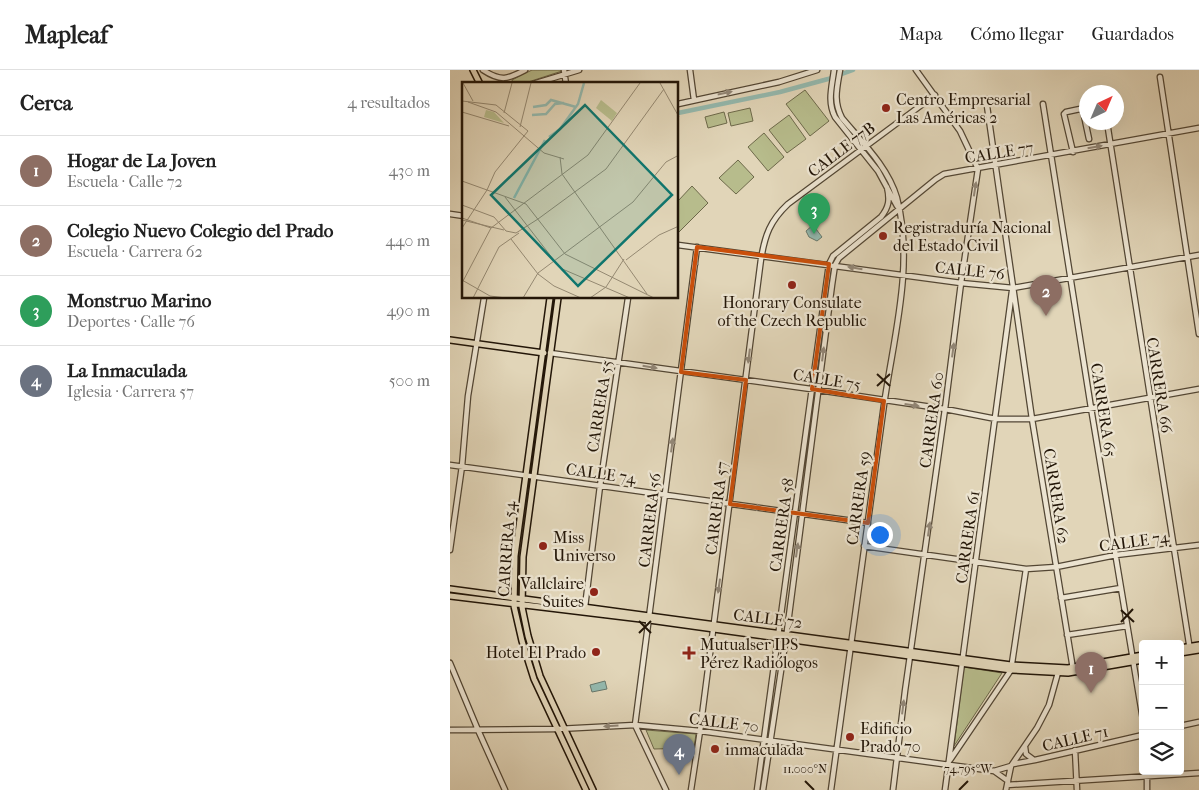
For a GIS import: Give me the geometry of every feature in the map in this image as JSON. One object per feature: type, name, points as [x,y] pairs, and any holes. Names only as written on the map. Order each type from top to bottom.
[{"type":"main road","name":"CARRERA 54","points":[[550,299],[517,540],[514,604],[525,652],[544,703],[586,790]]},
{"type":"main road","name":"CARRERA 54","points":[[558,299],[524,541],[522,604],[532,651],[550,701],[593,790]]},
{"type":"main road","name":"CALLE 75","points":[[450,340],[550,353]]},
{"type":"main road","points":[[533,419],[541,420]]},
{"type":"main road","points":[[517,540],[524,541]]},
{"type":"main road","name":"CALLE 72","points":[[450,589],[1011,667],[1073,670],[1139,657]]},
{"type":"main road","name":"CALLE 72","points":[[450,596],[649,617]]},
{"type":"main road","points":[[1184,651],[1199,645]]},
{"type":"main road","points":[[1184,648],[1199,650]]},
{"type":"main road","points":[[525,652],[532,651]]},
{"type":"main road","name":"CALLE 72","points":[[1133,659],[1139,660]]},
{"type":"main road","points":[[544,703],[550,701]]},
{"type":"street","points":[[483,70],[508,81],[525,70]]},
{"type":"street","points":[[538,82],[564,72],[579,70]]},
{"type":"street","points":[[690,70],[694,100]]},
{"type":"street","points":[[679,104],[779,82],[817,70]]},
{"type":"street","points":[[834,70],[837,108],[878,171],[898,210]]},
{"type":"street","points":[[835,83],[840,70]]},
{"type":"street","points":[[916,70],[960,131],[978,169]]},
{"type":"street","points":[[1160,77],[1199,334]]},
{"type":"street","points":[[500,78],[502,82]]},
{"type":"street","name":"CALLE 77B","points":[[769,229],[776,215],[788,204],[935,95]]},
{"type":"street","name":"CARRERA 62","points":[[986,99],[1032,419],[1073,670]]},
{"type":"street","name":"CARRERA 65","points":[[1043,104],[1139,696]]},
{"type":"street","points":[[1073,152],[1064,114],[1066,112],[1080,109],[1083,111],[1089,139]]},
{"type":"street","name":"CALLE 77","points":[[832,264],[944,174],[1199,128]]},
{"type":"street","name":"CARRERA 66","points":[[1108,130],[1190,649]]},
{"type":"street","points":[[863,147],[884,170],[891,183],[898,210]]},
{"type":"street","points":[[965,170],[971,165],[970,152]]},
{"type":"street","name":"CARRERA 60","points":[[893,790],[910,653],[978,169]]},
{"type":"street","points":[[832,264],[833,256],[887,210],[889,197],[887,187]]},
{"type":"street","name":"CARRERA 59","points":[[832,790],[884,401],[904,275],[903,235],[898,210]]},
{"type":"street","name":"CARRERA 57","points":[[691,790],[762,256],[769,229]]},
{"type":"street","name":"CALLE 76","points":[[679,245],[832,264],[961,283],[1013,288],[1199,255]]},
{"type":"street","name":"CARRERA 56","points":[[635,725],[697,247]]},
{"type":"street","name":"CARRERA 58","points":[[763,790],[779,635],[812,389],[832,264]]},
{"type":"street","name":"CARRERA 58","points":[[757,790],[786,636],[828,320],[832,264]]},
{"type":"street","name":"CARRERA 61","points":[[945,790],[1013,288]]},
{"type":"street","points":[[450,550],[462,466],[468,396],[484,299]]},
{"type":"street","name":"CARRERA 55","points":[[584,607],[628,299]]},
{"type":"street","points":[[1008,322],[1014,318],[1019,322]]},
{"type":"street","points":[[822,320],[828,320]]},
{"type":"street","name":"CALLE 75","points":[[550,353],[812,389],[996,418],[1032,419],[1199,389]]},
{"type":"street","name":"CALLE 74","points":[[450,464],[868,523]]},
{"type":"street","name":"CALLE 74","points":[[864,546],[1026,569],[1056,567],[1116,555],[1199,545]]},
{"type":"street","points":[[948,763],[1011,667],[1026,569]]},
{"type":"street","points":[[788,570],[794,570]]},
{"type":"street","points":[[1061,598],[1121,588]]},
{"type":"street","points":[[1068,635],[1127,626]]},
{"type":"street","points":[[450,663],[505,790]]},
{"type":"street","points":[[1059,670],[1048,705],[1037,728],[1012,765],[1007,785],[1139,775]]},
{"type":"street","points":[[1184,725],[1199,722]]},
{"type":"street","points":[[635,725],[666,790]]},
{"type":"street","name":"CALLE 70","points":[[450,730],[565,729],[635,725],[700,731],[897,758],[948,763],[994,771],[1012,765]]},
{"type":"street","name":"CALLE 71","points":[[1012,765],[1139,736]]},
{"type":"street","points":[[1026,746],[1025,752],[1028,757],[1035,760]]},
{"type":"street","points":[[1075,750],[1077,790]]},
{"type":"street","name":"CALLE 70","points":[[994,771],[1007,785]]},
{"type":"street","points":[[1184,773],[1199,773]]},
{"type":"street","points":[[1147,775],[1147,790]]},
{"type":"highlighted area","points":[[697,247],[829,264],[812,389],[884,401],[868,523],[730,504],[746,380],[681,372]]},
{"type":"green space","points":[[532,70],[562,71],[528,82],[512,82],[512,80]]},
{"type":"green space","points":[[805,90],[829,121],[810,136],[786,104]]},
{"type":"green space","points":[[750,108],[753,121],[731,126],[728,113]]},
{"type":"green space","points":[[724,112],[727,123],[708,128],[705,117]]},
{"type":"green space","points":[[789,115],[806,139],[787,153],[769,130]]},
{"type":"green space","points":[[764,133],[784,157],[768,171],[748,147]]},
{"type":"green space","points":[[738,160],[754,177],[736,194],[719,178]]},
{"type":"green space","points":[[692,186],[708,203],[679,232],[679,200]]},
{"type":"green space","points":[[964,667],[1002,673],[954,746]]},
{"type":"green space","points":[[646,730],[696,734],[694,748],[654,749]]},
{"type":"water","points":[[813,225],[822,237],[817,241],[809,237],[806,231]]},
{"type":"water","points":[[605,681],[607,689],[592,692],[590,685]]},
{"type":"waterway","points":[[679,113],[780,92],[853,70]]},
{"type":"place","name":"Centro Empresarial Las Américas 2","points":[[886,108]]},
{"type":"place","name":"Monstruo Marino","points":[[814,234]]},
{"type":"place","name":"Registraduría Nacional del Estado Civil","points":[[883,236]]},
{"type":"place","name":"Honorary Consulate of the Czech Republic","points":[[792,285]]},
{"type":"place","name":"Colegio Nuevo Colegio del Prado","points":[[1046,316]]},
{"type":"place","name":"Miss Universo","points":[[543,546]]},
{"type":"place","name":"Vallclaire Suites","points":[[594,592]]},
{"type":"place","name":"Hotel El Prado","points":[[596,652]]},
{"type":"place","name":"Mutualser IPS Pérez Radiólogos","points":[[689,653]]},
{"type":"place","name":"Hogar de La Joven","points":[[1091,693]]},
{"type":"place","name":"Edificio Prado 70","points":[[850,737]]},
{"type":"place","name":"inmaculada","points":[[715,749]]},
{"type":"place","name":"La Inmaculada","points":[[679,775]]}]
